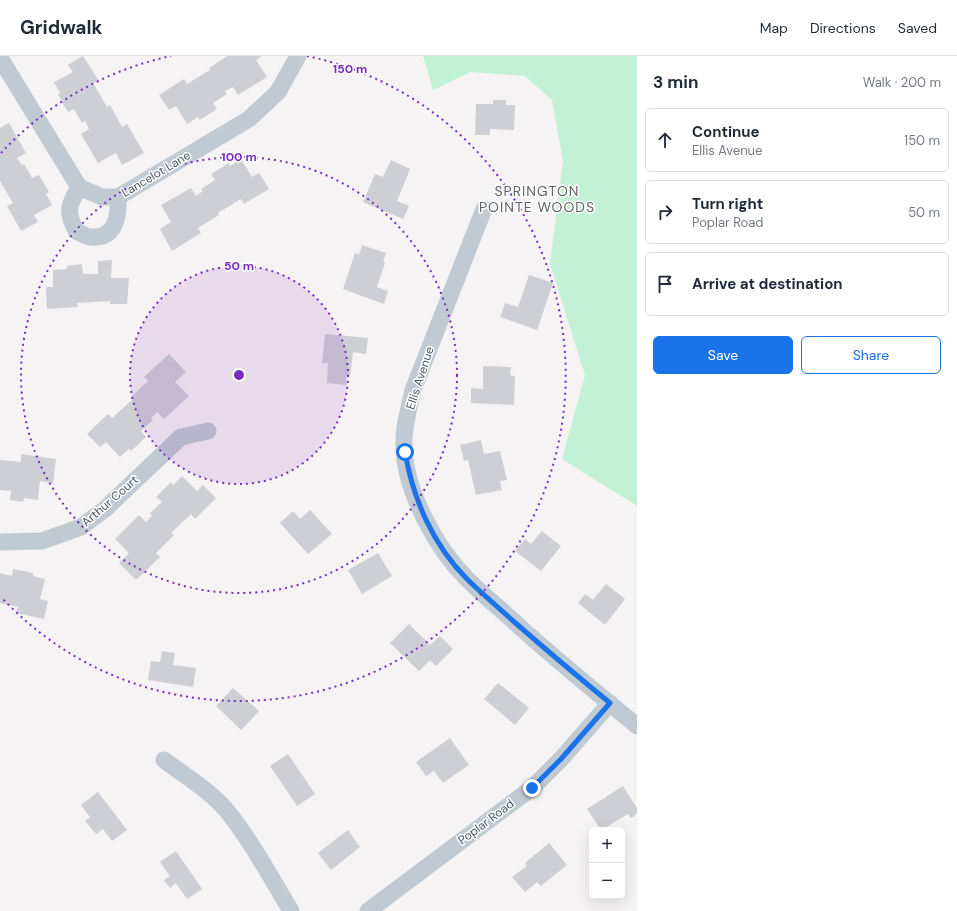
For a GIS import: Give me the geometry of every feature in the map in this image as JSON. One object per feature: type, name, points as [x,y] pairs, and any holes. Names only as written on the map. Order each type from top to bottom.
[{"type":"street","points":[[5,56],[0,59],[79,187],[71,202],[69,216],[76,231],[91,237],[105,235],[115,226],[119,213],[118,197]]},
{"type":"street","name":"Lancelot Lane","points":[[79,187],[102,197],[118,197],[249,118],[278,92],[298,56]]},
{"type":"street","name":"Ellis Avenue","points":[[484,209],[413,390],[407,417],[404,446],[410,480],[423,514],[443,549],[466,578],[540,644],[637,726]]},
{"type":"street","name":"Arthur Court","points":[[0,542],[42,541],[81,527],[105,509],[181,437],[208,431]]},
{"type":"street","name":"Poplar Road","points":[[368,911],[532,788],[561,759],[610,703]]},
{"type":"street","points":[[164,760],[209,794],[228,811],[290,911]]},
{"type":"green space","points":[[423,56],[637,56],[637,506],[562,459],[585,375],[550,264],[563,161],[552,100],[525,76],[471,72],[433,90]]},
{"type":"building","points":[[83,56],[99,81],[93,83],[107,107],[110,105],[122,127],[127,124],[144,153],[122,165],[116,153],[98,163],[81,134],[89,129],[85,121],[82,123],[74,109],[68,112],[58,95],[60,93],[54,82],[73,72],[68,65]]},
{"type":"building","points":[[227,56],[262,56],[256,60],[267,77],[238,95],[233,87],[225,91],[227,94],[213,103],[217,109],[200,120],[198,117],[187,124],[176,106],[169,110],[159,95],[184,79],[187,84],[210,70],[209,68]]},
{"type":"building","points":[[493,100],[506,100],[506,105],[515,105],[514,130],[490,129],[490,135],[475,135],[476,104],[493,104]]},
{"type":"building","points":[[9,123],[26,153],[17,158],[22,165],[24,164],[32,178],[39,175],[49,192],[46,194],[52,205],[34,215],[38,222],[21,231],[7,206],[13,203],[0,181],[0,128]]},
{"type":"building","points":[[241,159],[252,177],[259,173],[269,189],[244,204],[241,199],[218,213],[219,215],[198,228],[201,233],[172,251],[160,229],[171,222],[161,205],[191,188],[196,196],[203,191],[201,189],[215,180],[211,174],[229,163],[230,166]]},
{"type":"building","points":[[391,160],[410,169],[397,201],[409,206],[403,219],[363,202],[375,174],[383,177]]},
{"type":"building","points":[[362,245],[386,253],[383,262],[385,263],[377,287],[388,291],[384,304],[343,289],[355,253],[359,255]]},
{"type":"building","points":[[112,260],[111,278],[129,278],[127,304],[110,304],[110,301],[77,303],[78,307],[47,309],[46,287],[53,287],[53,270],[67,269],[67,266],[82,264],[83,274],[98,274],[98,261]]},
{"type":"building","points":[[529,275],[553,283],[537,330],[500,317],[505,303],[518,307]]},
{"type":"building","points":[[325,334],[368,338],[366,354],[353,352],[350,376],[346,376],[346,385],[327,383],[328,363],[322,363]]},
{"type":"building","points":[[169,354],[186,372],[175,382],[189,396],[164,419],[157,412],[151,418],[153,420],[141,431],[146,437],[131,451],[129,449],[120,457],[106,442],[100,447],[87,434],[108,414],[112,418],[132,400],[130,398],[148,381],[144,377]]},
{"type":"building","points":[[483,366],[511,367],[510,375],[515,376],[514,405],[471,403],[471,388],[483,389]]},
{"type":"building","points":[[481,440],[484,454],[500,451],[507,480],[500,481],[502,490],[476,495],[468,460],[464,461],[460,445]]},
{"type":"building","points":[[21,454],[56,459],[53,483],[40,481],[38,500],[24,498],[23,502],[10,500],[11,491],[0,490],[0,460],[21,462]]},
{"type":"building","points":[[182,476],[197,491],[203,485],[216,498],[195,519],[191,514],[171,533],[174,535],[156,553],[160,557],[136,580],[119,563],[129,553],[115,539],[139,515],[146,522],[152,516],[150,513],[162,502],[156,497],[171,482],[173,485]]},
{"type":"building","points":[[310,510],[332,534],[308,554],[280,523],[293,511],[300,519]]},
{"type":"building","points":[[542,531],[561,546],[541,571],[515,551],[525,539],[531,544]]},
{"type":"building","points":[[378,553],[392,576],[362,594],[348,570]]},
{"type":"building","points":[[13,569],[33,573],[33,576],[45,579],[40,599],[48,601],[44,619],[16,613],[18,607],[0,603],[0,573],[12,576]]},
{"type":"building","points":[[606,584],[625,599],[605,625],[578,603],[585,594],[593,600]]},
{"type":"building","points":[[409,624],[430,645],[440,636],[453,649],[436,666],[430,660],[419,671],[390,643]]},
{"type":"building","points":[[162,651],[175,653],[173,665],[196,668],[193,687],[148,680],[151,661],[160,662]]},
{"type":"building","points":[[498,683],[529,708],[515,725],[484,699]]},
{"type":"building","points":[[233,688],[259,711],[241,730],[216,706]]},
{"type":"building","points":[[450,738],[469,765],[443,783],[434,771],[426,776],[416,762]]},
{"type":"building","points":[[288,754],[315,794],[297,806],[270,766]]},
{"type":"building","points":[[623,786],[637,808],[637,814],[631,818],[628,814],[606,827],[599,827],[587,809]]},
{"type":"building","points":[[98,792],[127,830],[112,841],[103,829],[96,834],[85,821],[90,817],[81,805]]},
{"type":"building","points":[[348,830],[360,847],[331,870],[318,853]]},
{"type":"building","points":[[549,843],[567,865],[541,886],[537,882],[525,892],[512,877],[527,866],[525,863]]},
{"type":"building","points":[[176,851],[202,889],[187,899],[176,883],[170,888],[164,880],[170,876],[160,862]]},
{"type":"district","name":"SPRINGTON POINTE WOODS","points":[[537,200]]},
{"type":"route","points":[[405,452],[410,480],[423,514],[443,549],[466,578],[540,644],[610,703],[561,759],[532,788]]}]
